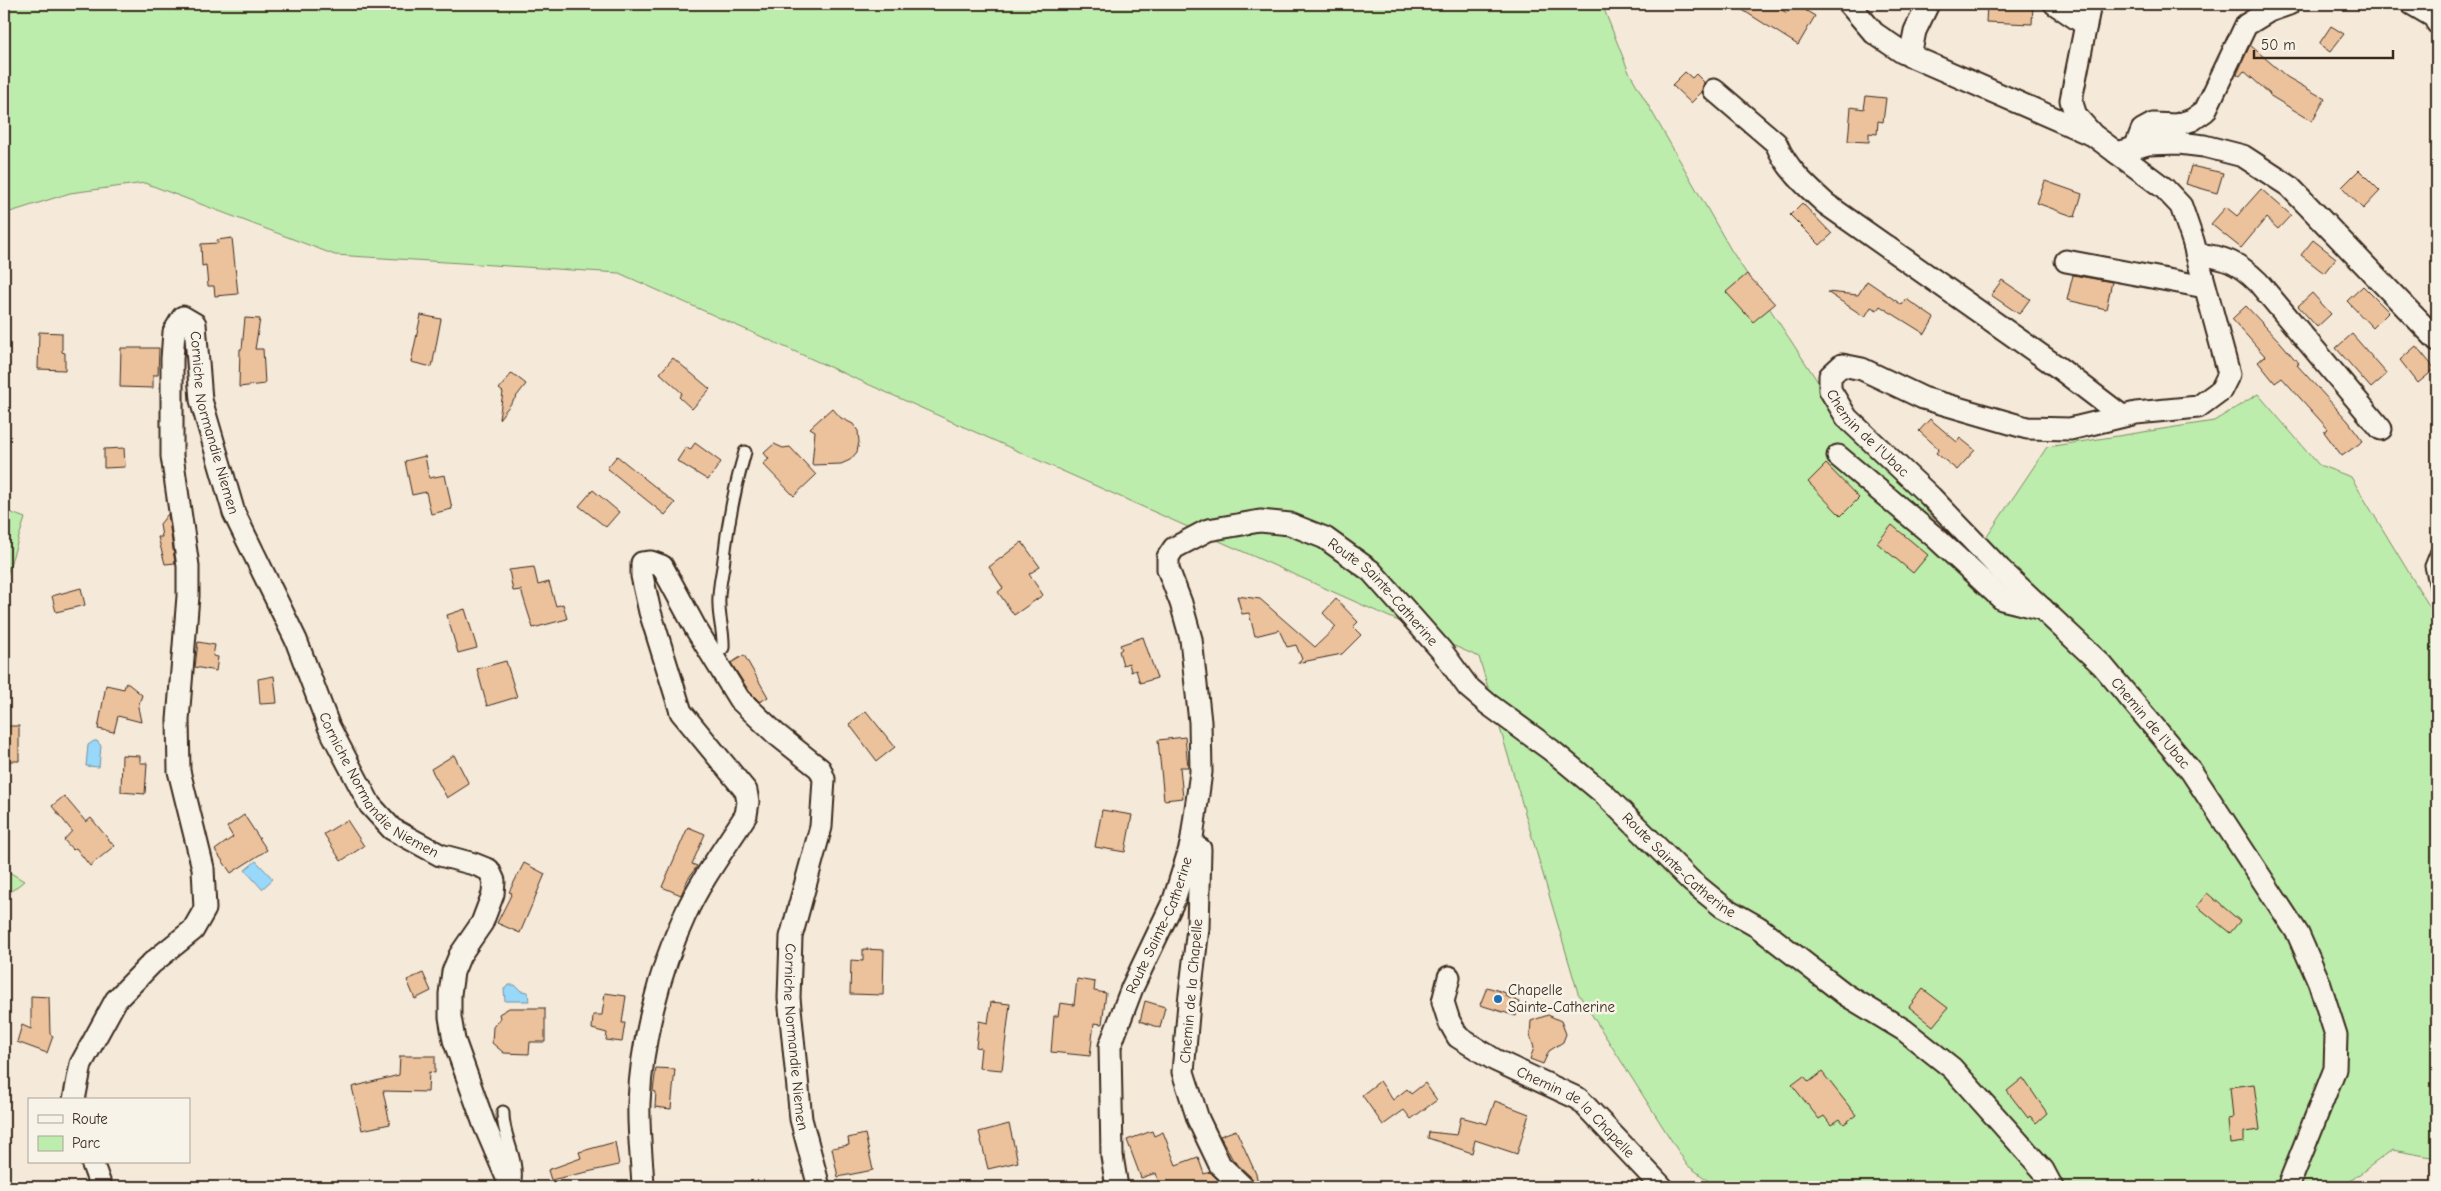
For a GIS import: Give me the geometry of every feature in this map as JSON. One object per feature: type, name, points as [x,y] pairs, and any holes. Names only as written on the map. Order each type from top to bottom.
[{"type":"street","points":[[1849,4],[1874,34],[1910,56],[2093,135]]},
{"type":"street","points":[[1910,56],[1916,31],[1928,4]]},
{"type":"street","points":[[2055,4],[2086,25]]},
{"type":"street","name":"Chemin de l'Ubac","points":[[2090,4],[2072,100],[2076,116],[2093,135],[2126,150],[2181,206],[2229,374],[2221,390],[2198,407],[2122,416],[2070,429],[2027,428],[1923,398],[1862,368],[1842,366],[1830,376],[1830,390],[1847,418],[1931,497],[2102,665],[2191,771],[2298,934],[2309,958],[2336,1035],[2336,1069],[2288,1187]]},
{"type":"street","points":[[2126,150],[2142,130],[2153,124],[2176,125],[2205,111],[2246,25],[2269,11],[2289,4]]},
{"type":"street","points":[[2412,4],[2434,16],[2437,23]]},
{"type":"street","points":[[1714,90],[1776,143],[1780,155],[1803,183],[1826,204],[2059,368],[2122,416]]},
{"type":"street","points":[[2126,150],[2148,144],[2179,143],[2243,156],[2289,186],[2437,340]]},
{"type":"street","points":[[2196,254],[2218,256],[2242,267],[2381,429]]},
{"type":"street","points":[[2066,261],[2205,287]]},
{"type":"street","name":"Corniche Normandie Niemen","points":[[74,1098],[81,1064],[116,1000],[152,962],[193,930],[205,909],[202,868],[179,771],[178,720],[188,596],[188,566],[172,456],[172,359],[174,332],[183,317],[195,324],[200,400],[234,513],[296,640],[329,727],[370,805],[392,829],[440,855],[489,870],[494,881],[493,894],[482,923],[460,956],[453,972],[450,994],[450,1017],[454,1040],[484,1124],[511,1186]]},
{"type":"street","points":[[1838,456],[1936,538],[2002,600],[2043,609]]},
{"type":"street","name":"Route Sainte-Catherine","points":[[1117,1187],[1112,1156],[1110,1046],[1132,988],[1174,900],[1191,845],[1201,772],[1199,713],[1192,639],[1168,569],[1168,557],[1174,548],[1208,530],[1260,521],[1290,524],[1325,538],[1371,571],[1441,650],[1468,687],[1551,750],[1604,794],[1704,892],[1723,907],[1758,927],[1846,995],[1904,1030],[1952,1068],[2043,1170],[2052,1187]]},
{"type":"street","name":"Corniche Normandie Niemen","points":[[643,1187],[639,1104],[651,1018],[670,953],[685,915],[704,880],[746,815],[748,802],[746,791],[682,712],[650,612],[642,576],[642,563],[651,562],[662,566],[696,629],[739,699],[776,734],[820,769],[824,779],[821,827],[791,937],[789,998],[801,1119],[819,1187]]},
{"type":"street","name":"Chemin de la Chapelle","points":[[1191,845],[1200,849],[1198,928],[1188,1004],[1183,1072],[1198,1119],[1220,1165],[1243,1187]]},
{"type":"street","name":"Chemin de la Chapelle","points":[[1450,977],[1443,1002],[1458,1037],[1495,1060],[1579,1099],[1662,1187]]},
{"type":"street","points":[[93,1164],[101,1187]]},
{"type":"lane","points":[[713,656],[722,648],[724,635],[719,606],[727,527],[745,452]]},
{"type":"lane","points":[[2437,551],[2431,566],[2437,592]]},
{"type":"lane","points":[[503,1112],[502,1124],[515,1160],[515,1181],[511,1186]]},
{"type":"path","points":[[4,11],[7,4]]},
{"type":"green space","points":[[4,4],[1602,4],[1628,70],[1731,250],[1822,388],[1970,562],[2047,447],[2214,421],[2258,394],[2319,465],[2351,477],[2437,619],[2437,1158],[2392,1150],[2342,1187],[1717,1187],[1687,1165],[1578,993],[1479,657],[619,273],[335,255],[145,183],[70,193],[4,214]]},
{"type":"green space","points":[[4,510],[25,518],[4,584]]},
{"type":"green space","points":[[4,869],[24,881],[4,897]]},
{"type":"water","points":[[97,741],[101,746],[99,767],[86,766],[88,745]]},
{"type":"water","points":[[256,861],[273,879],[262,889],[245,870]]},
{"type":"water","points":[[509,985],[515,985],[521,991],[528,992],[529,1001],[505,1001],[504,989]]},
{"type":"building","points":[[1733,4],[1772,4],[1787,13],[1795,4],[1815,16],[1798,45]]},
{"type":"building","points":[[1987,4],[2033,4],[2032,24],[1986,22]]},
{"type":"building","points":[[2331,26],[2344,34],[2330,52],[2319,44]]},
{"type":"building","points":[[2250,45],[2287,77],[2325,99],[2312,121],[2269,95],[2244,71],[2240,76],[2237,74]]},
{"type":"building","points":[[1685,72],[1692,78],[1696,74],[1704,82],[1702,92],[1691,103],[1672,85]]},
{"type":"building","points":[[1866,96],[1886,98],[1883,122],[1878,121],[1877,134],[1869,133],[1869,142],[1848,141],[1851,107],[1864,109]]},
{"type":"building","points":[[2191,166],[2223,173],[2217,193],[2186,184]]},
{"type":"building","points":[[2359,170],[2380,191],[2363,209],[2342,187]]},
{"type":"building","points":[[2045,181],[2082,194],[2075,217],[2037,203]]},
{"type":"building","points":[[2261,189],[2291,215],[2278,229],[2266,218],[2241,248],[2211,224],[2226,207],[2237,216]]},
{"type":"building","points":[[1802,203],[1832,234],[1820,245],[1790,215]]},
{"type":"building","points":[[232,238],[238,294],[215,296],[214,286],[208,286],[206,265],[202,266],[201,244],[218,243],[217,240]]},
{"type":"building","points":[[2313,240],[2336,258],[2324,273],[2301,255]]},
{"type":"building","points":[[1747,274],[1775,304],[1753,322],[1726,292]]},
{"type":"building","points":[[2073,275],[2112,282],[2106,309],[2067,300]]},
{"type":"building","points":[[2002,280],[2030,299],[2019,314],[1991,295]]},
{"type":"building","points":[[1867,281],[1902,305],[1906,299],[1934,318],[1925,334],[1880,306],[1877,310],[1871,307],[1865,317],[1827,292],[1858,295]]},
{"type":"building","points":[[2363,286],[2389,312],[2373,328],[2347,301]]},
{"type":"building","points":[[2312,293],[2331,314],[2317,327],[2298,306]]},
{"type":"building","points":[[2246,306],[2281,343],[2299,364],[2297,365],[2348,421],[2363,441],[2342,456],[2324,432],[2328,429],[2282,378],[2275,383],[2258,362],[2265,356],[2232,319]]},
{"type":"building","points":[[421,315],[441,319],[432,367],[411,362]]},
{"type":"building","points":[[245,318],[260,319],[255,349],[263,349],[265,384],[239,387],[240,349],[242,349]]},
{"type":"building","points":[[39,332],[62,333],[62,352],[65,353],[65,370],[38,369]]},
{"type":"building","points":[[2352,334],[2387,374],[2371,388],[2336,348]]},
{"type":"building","points":[[2416,346],[2435,369],[2418,383],[2400,360]]},
{"type":"building","points":[[121,348],[159,348],[158,375],[153,375],[153,388],[120,387]]},
{"type":"building","points":[[673,358],[710,389],[692,409],[679,397],[682,393],[660,373]]},
{"type":"building","points":[[512,373],[526,384],[499,419],[503,392],[499,389]]},
{"type":"building","points":[[832,408],[841,418],[853,424],[858,431],[859,442],[857,452],[850,460],[841,464],[812,465],[815,431],[810,428]]},
{"type":"building","points":[[1930,419],[1957,442],[1960,438],[1975,450],[1957,470],[1936,453],[1939,449],[1919,431]]},
{"type":"building","points":[[695,443],[721,462],[708,480],[677,461],[686,447],[690,450]]},
{"type":"building","points":[[774,444],[783,448],[790,447],[816,475],[794,496],[763,464],[769,459],[764,453]]},
{"type":"building","points":[[124,448],[125,467],[104,468],[104,449]]},
{"type":"building","points":[[425,456],[429,478],[445,475],[452,509],[431,514],[426,492],[412,495],[405,461]]},
{"type":"building","points":[[617,456],[675,503],[665,515],[607,468]]},
{"type":"building","points":[[1826,464],[1859,498],[1841,516],[1808,482]]},
{"type":"building","points":[[593,490],[619,512],[606,527],[579,506]]},
{"type":"building","points":[[168,514],[175,563],[165,564],[158,537],[162,537],[160,524]]},
{"type":"building","points":[[1892,525],[1928,555],[1913,573],[1877,543]]},
{"type":"building","points":[[1022,542],[1040,567],[1029,574],[1043,595],[1014,615],[998,592],[1003,588],[989,567]]},
{"type":"building","points":[[534,567],[538,585],[549,582],[556,606],[563,604],[567,619],[533,628],[521,590],[513,591],[509,570]]},
{"type":"building","points":[[81,588],[85,605],[56,612],[52,596]]},
{"type":"building","points":[[1237,596],[1260,599],[1315,647],[1336,627],[1323,613],[1336,599],[1358,622],[1353,627],[1361,635],[1342,654],[1297,663],[1302,659],[1296,645],[1287,647],[1279,630],[1255,636],[1249,613],[1242,614]]},
{"type":"building","points":[[465,609],[477,648],[458,653],[447,615]]},
{"type":"building","points":[[1143,637],[1157,678],[1140,683],[1136,670],[1131,672],[1129,663],[1123,665],[1119,651],[1122,649],[1120,645]]},
{"type":"building","points":[[198,642],[215,645],[213,656],[218,657],[216,671],[195,667]]},
{"type":"building","points":[[744,655],[768,697],[760,702],[749,691],[731,663]]},
{"type":"building","points":[[506,661],[517,697],[487,706],[477,669]]},
{"type":"building","points":[[274,676],[277,703],[260,704],[258,679]]},
{"type":"building","points":[[126,682],[142,695],[138,707],[141,722],[118,716],[114,732],[98,729],[106,685],[124,689]]},
{"type":"building","points":[[866,711],[895,747],[877,761],[849,724]]},
{"type":"building","points":[[4,726],[19,726],[19,761],[4,761]]},
{"type":"building","points":[[1185,737],[1188,767],[1180,767],[1183,798],[1164,800],[1158,740]]},
{"type":"building","points":[[122,755],[140,756],[140,763],[147,763],[145,794],[121,792]]},
{"type":"building","points":[[454,755],[469,784],[447,798],[431,769]]},
{"type":"building","points":[[64,796],[86,822],[91,818],[114,846],[90,866],[76,848],[73,850],[64,840],[72,831],[52,806]]},
{"type":"building","points":[[1102,810],[1132,815],[1125,852],[1095,847]]},
{"type":"building","points":[[244,815],[267,850],[231,873],[215,850],[233,837],[227,827]]},
{"type":"building","points":[[347,820],[364,846],[341,861],[324,834]]},
{"type":"building","points":[[688,827],[705,834],[692,864],[697,866],[688,879],[681,895],[662,887]]},
{"type":"building","points":[[524,863],[545,874],[520,933],[497,923],[512,893],[509,892]]},
{"type":"building","points":[[2207,893],[2240,921],[2230,933],[2197,906]]},
{"type":"building","points":[[863,949],[884,950],[883,995],[850,994],[851,960],[863,961]]},
{"type":"building","points":[[423,973],[431,991],[415,999],[407,980]]},
{"type":"building","points":[[1077,979],[1095,982],[1094,991],[1106,993],[1102,1024],[1094,1023],[1090,1056],[1051,1052],[1054,1016],[1058,1016],[1060,1003],[1074,1005]]},
{"type":"building","name":"Chapelle Sainte-Catherine","points":[[1487,987],[1506,993],[1505,996],[1520,1002],[1516,1016],[1480,1005]]},
{"type":"building","points":[[1923,989],[1948,1008],[1933,1026],[1909,1007]]},
{"type":"building","points":[[605,993],[626,996],[622,1023],[625,1023],[622,1042],[606,1040],[607,1033],[592,1029],[593,1015],[602,1015]]},
{"type":"building","points":[[31,996],[49,997],[50,1034],[53,1036],[47,1053],[17,1042],[22,1025],[31,1029]]},
{"type":"building","points":[[1145,1001],[1165,1007],[1160,1028],[1140,1021]]},
{"type":"building","points":[[991,1002],[1010,1004],[1002,1070],[979,1068],[981,1048],[976,1047],[979,1021],[988,1023]]},
{"type":"building","points":[[509,1008],[545,1008],[545,1042],[530,1042],[529,1054],[504,1053],[492,1043],[493,1027],[500,1018],[499,1014]]},
{"type":"building","points":[[1548,1015],[1561,1021],[1566,1034],[1563,1042],[1549,1051],[1543,1064],[1530,1059],[1534,1048],[1530,1035],[1531,1021]]},
{"type":"building","points":[[400,1056],[435,1056],[435,1073],[429,1072],[428,1092],[383,1091],[390,1124],[362,1130],[352,1087],[399,1075]]},
{"type":"building","points":[[656,1068],[675,1069],[671,1109],[655,1107],[656,1092],[653,1091]]},
{"type":"building","points":[[1822,1072],[1856,1115],[1844,1124],[1840,1119],[1831,1125],[1824,1116],[1819,1119],[1792,1085],[1804,1076],[1809,1082]]},
{"type":"building","points":[[2023,1078],[2047,1113],[2036,1123],[2030,1116],[2028,1118],[2007,1091]]},
{"type":"building","points":[[1380,1081],[1393,1100],[1407,1089],[1411,1094],[1425,1083],[1437,1100],[1411,1119],[1404,1110],[1383,1125],[1362,1095]]},
{"type":"building","points":[[2254,1084],[2260,1130],[2244,1132],[2244,1142],[2230,1144],[2228,1119],[2233,1118],[2230,1087]]},
{"type":"building","points":[[1495,1101],[1529,1114],[1517,1154],[1475,1140],[1472,1153],[1428,1138],[1429,1132],[1457,1135],[1461,1117],[1487,1124]]},
{"type":"building","points":[[1009,1124],[1018,1162],[988,1169],[979,1132]]},
{"type":"building","points":[[1236,1130],[1256,1174],[1259,1187],[1255,1187],[1252,1178],[1233,1160],[1220,1136]]},
{"type":"building","points":[[1152,1131],[1154,1136],[1163,1132],[1176,1165],[1198,1157],[1204,1174],[1210,1172],[1225,1187],[1160,1187],[1156,1173],[1141,1178],[1127,1140]]},
{"type":"building","points":[[865,1134],[873,1170],[838,1177],[832,1148],[849,1145],[848,1138]]},
{"type":"building","points":[[615,1142],[619,1165],[551,1180],[548,1170],[581,1158],[579,1152]]},
{"type":"place","name":"Chapelle Sainte-Catherine","points":[[1498,999]]}]
